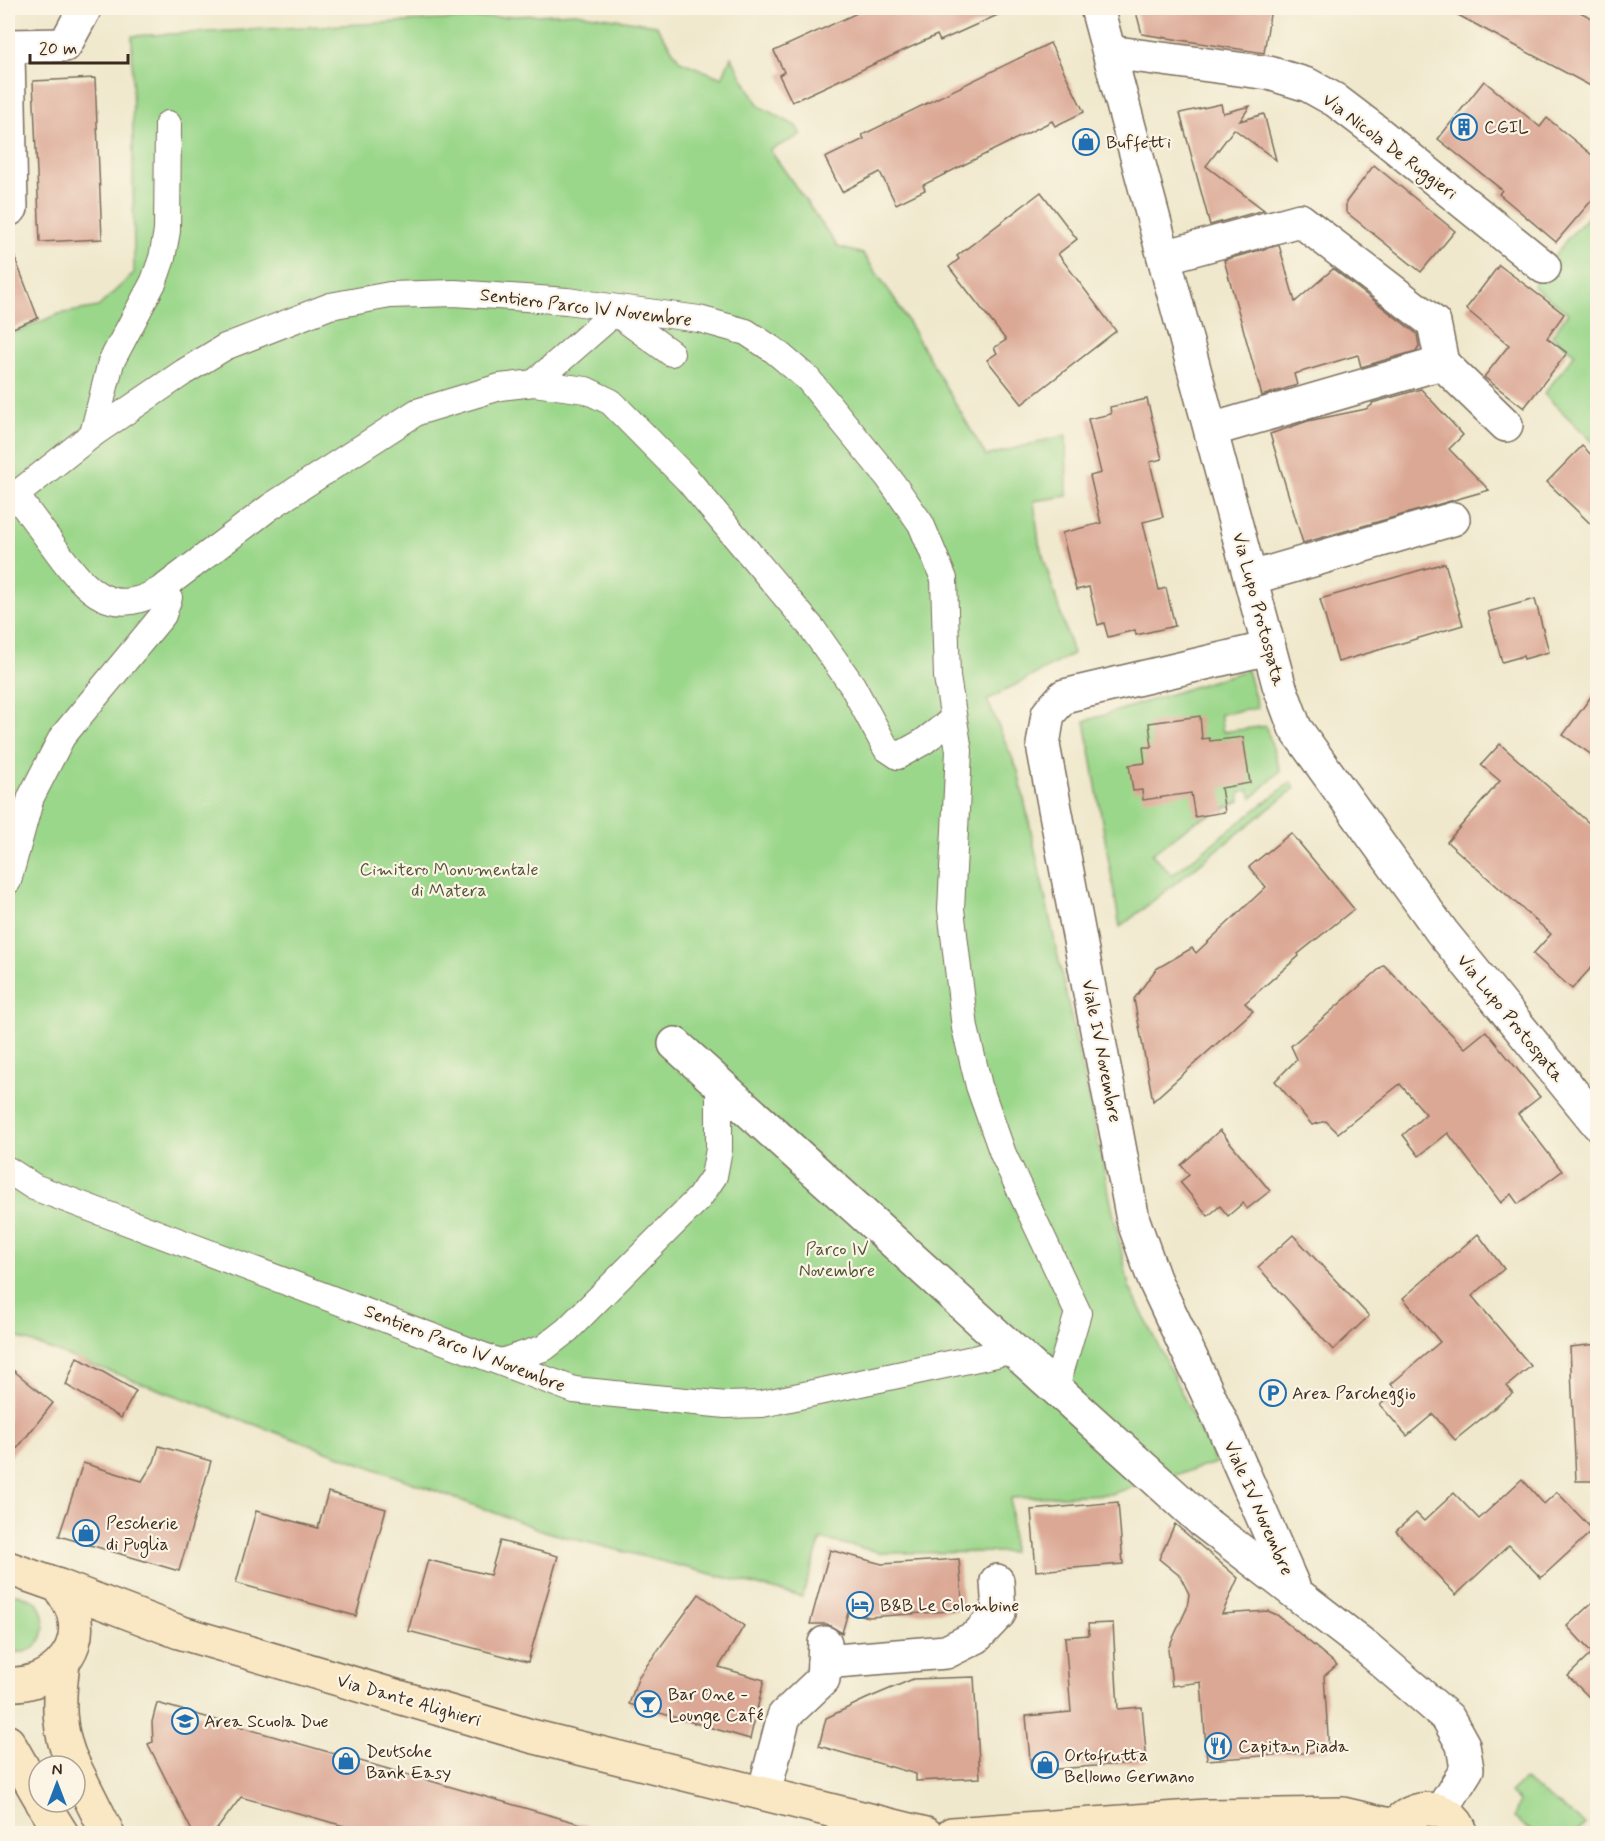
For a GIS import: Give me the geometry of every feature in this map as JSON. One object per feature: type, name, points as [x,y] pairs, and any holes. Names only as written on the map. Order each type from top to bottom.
[{"type":"main road","name":"Via Dante Alighieri","points":[[8,1568],[179,1632],[531,1736],[926,1833]]},
{"type":"main road","points":[[59,1586],[75,1616],[73,1642],[63,1663],[58,1701],[61,1733],[69,1754]]},
{"type":"main road","points":[[8,1684],[22,1685],[42,1680],[63,1663]]},
{"type":"main road","points":[[8,1742],[27,1775]]},
{"type":"main road","points":[[87,1792],[108,1833]]},
{"type":"main road","points":[[952,1833],[1206,1816],[1343,1814],[1393,1830],[1403,1816],[1415,1810],[1451,1822]]},
{"type":"main road","points":[[50,1814],[62,1833]]},
{"type":"street","points":[[8,46],[65,45],[84,8]]},
{"type":"street","name":"Via Lupo Protospata","points":[[1096,8],[1279,685],[1295,728],[1442,932],[1598,1124]]},
{"type":"street","points":[[8,51],[11,208],[8,210]]},
{"type":"street","name":"Via Nicola De Ruggieri","points":[[1109,52],[1269,73],[1308,85],[1335,100],[1373,129],[1544,267]]},
{"type":"street","points":[[93,434],[111,362],[154,281],[162,258],[167,231],[168,124]]},
{"type":"street","points":[[1164,257],[1300,220],[1434,323],[1442,363],[1506,425]]},
{"type":"street","name":"Sentiero Parco IV Novembre","points":[[11,498],[93,434],[225,347],[330,306],[390,295],[455,292],[567,301],[699,320],[746,332],[775,351],[808,379],[888,477],[921,524],[944,579],[947,677],[952,720],[959,751],[951,909],[965,1028],[979,1086],[1003,1154],[1078,1313],[1056,1388]]},
{"type":"street","points":[[534,384],[604,322],[609,308],[671,353]]},
{"type":"street","points":[[1211,430],[1442,363]]},
{"type":"street","points":[[11,498],[79,580],[97,596],[115,602],[131,603],[149,597],[164,588],[270,507],[417,412],[500,387],[534,384],[586,390],[611,402],[687,479],[812,628],[852,685],[886,748],[898,756],[923,742],[952,720]]},
{"type":"street","points":[[1251,578],[1453,519]]},
{"type":"street","points":[[8,881],[31,797],[62,737],[164,615],[169,597],[164,588]]},
{"type":"street","name":"Viale IV Novembre","points":[[1269,648],[1064,696],[1048,714],[1043,744],[1133,1220],[1154,1279],[1222,1424],[1296,1593]]},
{"type":"street","name":"Viale IV Novembre","points":[[675,1044],[1201,1520],[1368,1648],[1448,1718],[1463,1745],[1467,1769],[1451,1822]]},
{"type":"street","points":[[501,1362],[544,1348],[567,1330],[699,1198],[714,1176],[719,1149],[719,1083]]},
{"type":"street","name":"Sentiero Parco IV Novembre","points":[[8,1170],[34,1187],[574,1390],[726,1405],[762,1404],[1015,1350]]},
{"type":"street","points":[[764,1793],[784,1716],[823,1679],[824,1652],[946,1652],[976,1637],[999,1613],[997,1581]]},
{"type":"green space","name":"Parco IV Novembre","points":[[575,13],[656,25],[680,61],[722,78],[731,57],[759,106],[796,126],[801,135],[770,150],[838,247],[863,254],[894,298],[986,456],[1066,435],[1067,496],[1034,501],[1039,543],[1073,654],[987,700],[1018,771],[1129,1286],[1216,1463],[1110,1494],[1011,1498],[1012,1552],[884,1553],[821,1539],[802,1597],[547,1532],[8,1334],[8,335],[59,314],[98,307],[134,273],[132,36]]},
{"type":"green space","points":[[1597,208],[1597,446],[1544,394],[1575,354],[1552,336],[1568,313],[1533,286],[1567,239]]},
{"type":"green space","points":[[1247,670],[1258,708],[1220,714],[1223,732],[1266,726],[1280,771],[1252,798],[1249,790],[1240,792],[1240,801],[1193,823],[1152,854],[1172,875],[1291,782],[1295,788],[1120,927],[1085,721]]},
{"type":"green space","points":[[18,1594],[37,1602],[44,1621],[44,1631],[36,1646],[29,1651],[19,1653],[8,1651],[8,1595]]},
{"type":"green space","points":[[1524,1780],[1585,1824],[1577,1833],[1534,1833],[1514,1818],[1519,1802],[1510,1793]]},
{"type":"building","points":[[868,8],[1013,8],[940,41],[937,35],[792,102],[779,75],[784,72],[774,51]]},
{"type":"building","points":[[1135,8],[1271,8],[1264,53],[1142,34]]},
{"type":"building","points":[[1445,8],[1572,8],[1598,21],[1598,90]]},
{"type":"building","points":[[1050,43],[1084,112],[1055,126],[1052,121],[923,185],[925,190],[896,204],[880,172],[842,192],[825,158],[864,139],[862,135]]},
{"type":"building","points":[[95,78],[102,239],[40,242],[33,81]]},
{"type":"building","points":[[1484,81],[1540,127],[1547,118],[1598,160],[1598,193],[1556,242],[1499,194],[1502,190],[1438,139]]},
{"type":"building","points":[[1221,104],[1223,113],[1250,106],[1240,121],[1264,114],[1276,160],[1234,129],[1206,166],[1264,210],[1210,225],[1180,113]]},
{"type":"building","points":[[1374,165],[1455,231],[1421,272],[1346,212],[1346,202]]},
{"type":"building","points":[[1041,192],[1077,239],[1058,254],[1116,331],[1022,404],[987,360],[997,353],[994,348],[1006,340],[949,267],[959,259],[957,256]]},
{"type":"building","points":[[10,245],[38,318],[8,330],[8,246]]},
{"type":"building","points":[[1279,245],[1295,302],[1333,269],[1417,334],[1419,346],[1416,351],[1361,367],[1358,355],[1294,374],[1297,385],[1262,396],[1224,260]]},
{"type":"building","points":[[1499,265],[1564,314],[1547,338],[1567,353],[1524,408],[1484,377],[1509,345],[1466,309]]},
{"type":"building","points":[[1421,389],[1463,435],[1449,449],[1489,490],[1303,543],[1270,434],[1308,421],[1366,409],[1372,403]]},
{"type":"building","points":[[1147,399],[1162,459],[1150,462],[1163,517],[1143,522],[1159,590],[1166,588],[1175,626],[1136,635],[1135,630],[1108,637],[1104,623],[1098,625],[1089,587],[1076,590],[1062,533],[1101,523],[1090,476],[1101,473],[1088,419],[1111,414],[1110,407]]},
{"type":"building","points":[[1582,446],[1598,461],[1598,531],[1547,482]]},
{"type":"building","points":[[1445,563],[1463,625],[1338,662],[1320,599]]},
{"type":"building","points":[[1535,599],[1549,652],[1502,662],[1488,612]]},
{"type":"building","points":[[1598,687],[1598,759],[1563,735]]},
{"type":"building","points":[[1200,716],[1202,739],[1209,738],[1210,741],[1243,737],[1250,783],[1221,788],[1225,812],[1195,817],[1191,793],[1143,800],[1142,790],[1133,791],[1129,765],[1145,763],[1143,747],[1152,747],[1149,723]]},
{"type":"building","points":[[1500,744],[1598,831],[1598,960],[1572,989],[1533,954],[1551,934],[1447,842],[1500,781],[1481,765]]},
{"type":"building","points":[[1291,833],[1354,909],[1298,954],[1299,956],[1245,1003],[1253,1011],[1153,1101],[1134,999],[1156,969],[1192,948],[1196,953],[1266,887],[1249,867]]},
{"type":"building","points":[[1384,965],[1465,1048],[1486,1031],[1540,1097],[1518,1114],[1562,1171],[1518,1204],[1511,1194],[1501,1203],[1448,1133],[1419,1156],[1403,1135],[1426,1114],[1400,1084],[1338,1133],[1326,1121],[1312,1125],[1275,1081],[1297,1059],[1291,1046]]},
{"type":"building","points":[[1220,1130],[1270,1191],[1247,1209],[1243,1203],[1228,1216],[1220,1206],[1208,1216],[1180,1182],[1189,1175],[1181,1165]]},
{"type":"building","points":[[1478,1234],[1504,1269],[1472,1296],[1531,1366],[1507,1386],[1513,1393],[1455,1440],[1433,1414],[1407,1436],[1380,1405],[1397,1391],[1391,1384],[1440,1342],[1403,1298]]},
{"type":"building","points":[[1293,1235],[1369,1316],[1333,1350],[1258,1267]]},
{"type":"building","points":[[1598,1344],[1598,1481],[1576,1481],[1570,1347]]},
{"type":"building","points":[[77,1357],[136,1391],[121,1418],[66,1385]]},
{"type":"building","points":[[8,1366],[53,1403],[8,1460]]},
{"type":"building","points":[[159,1446],[211,1461],[179,1571],[59,1536],[83,1463],[142,1481],[154,1462]]},
{"type":"building","points":[[1522,1479],[1544,1504],[1557,1492],[1593,1530],[1541,1578],[1509,1545],[1456,1595],[1396,1531],[1416,1513],[1424,1521],[1454,1493],[1479,1519]]},
{"type":"building","points":[[328,1492],[386,1509],[356,1616],[236,1583],[256,1511],[318,1528]]},
{"type":"building","points":[[1118,1502],[1123,1564],[1036,1571],[1031,1510]]},
{"type":"building","points":[[1175,1524],[1238,1578],[1222,1614],[1268,1611],[1277,1615],[1337,1665],[1324,1676],[1329,1751],[1207,1760],[1201,1682],[1172,1686],[1168,1649],[1187,1608],[1189,1594],[1180,1576],[1159,1559]]},
{"type":"building","points":[[500,1541],[558,1556],[528,1662],[408,1631],[428,1560],[490,1575]]},
{"type":"building","points":[[830,1550],[882,1564],[959,1559],[963,1610],[869,1617],[848,1612],[842,1633],[827,1624],[810,1624]]},
{"type":"building","points":[[699,1594],[744,1626],[719,1667],[764,1680],[750,1739],[629,1704],[639,1676]]},
{"type":"building","points":[[1598,1597],[1598,1706],[1568,1676],[1592,1653],[1567,1626]]},
{"type":"building","points":[[1113,1623],[1118,1709],[1142,1707],[1147,1762],[1031,1771],[1026,1716],[1071,1712],[1065,1637],[1089,1635],[1088,1624]]},
{"type":"building","points":[[974,1677],[980,1778],[916,1781],[916,1774],[819,1746],[826,1718],[866,1699],[913,1679]]},
{"type":"building","points":[[157,1703],[588,1826],[587,1833],[369,1833],[241,1797],[214,1833],[193,1833],[148,1744],[153,1742],[152,1722]]},
{"type":"place","name":"CGIL","points":[[1464,127]]},
{"type":"place","name":"Buffetti","points":[[1086,142]]},
{"type":"place","name":"Area Parcheggio","points":[[1273,1393]]},
{"type":"place","name":"Pescherie di Puglia","points":[[86,1533]]},
{"type":"place","name":"B&B Le Colombine","points":[[860,1605]]},
{"type":"place","name":"Bar One - Lounge Café","points":[[648,1704]]},
{"type":"place","name":"Area Scuola Due","points":[[185,1721]]},
{"type":"place","name":"Capitan Piada","points":[[1218,1746]]},
{"type":"place","name":"Deutsche Bank Easy","points":[[346,1761]]},
{"type":"place","name":"Ortofrutta Bellomo Germano","points":[[1045,1765]]},
{"type":"park label","name":"Cimitero Monumentale di Matera","points":[[449,879]]}]
